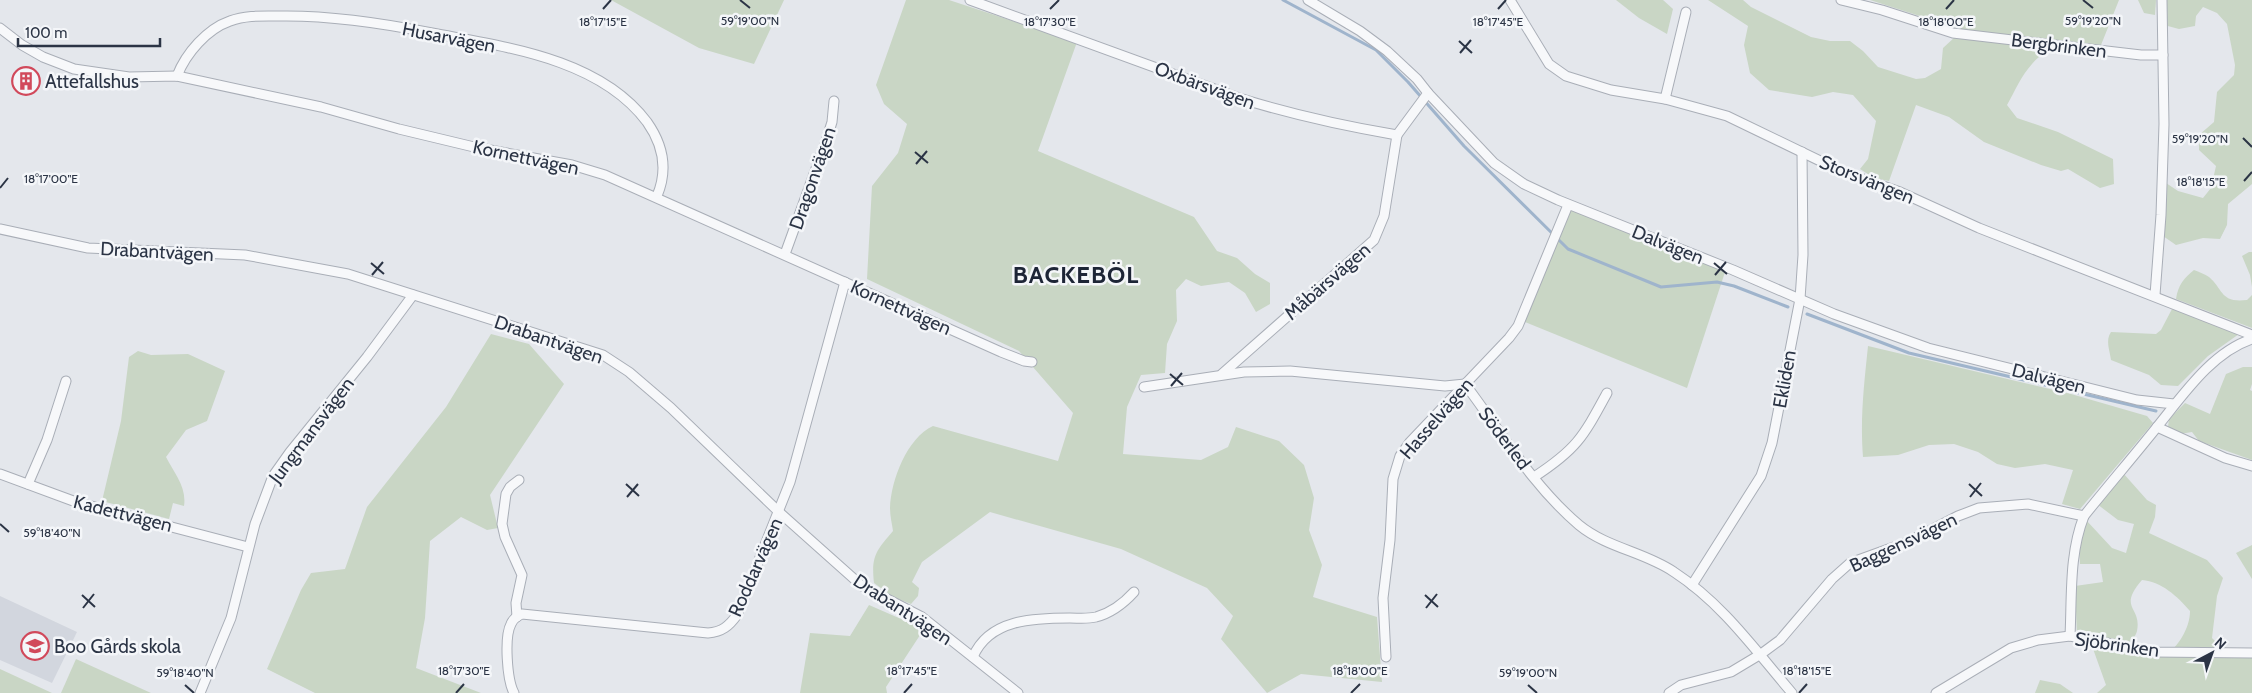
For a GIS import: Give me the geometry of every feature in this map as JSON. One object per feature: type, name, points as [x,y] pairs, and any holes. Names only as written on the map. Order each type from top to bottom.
[{"type":"street","name":"Oxbärsvägen","points":[[970,0],[1239,98],[1278,110],[1397,135]]},
{"type":"street","name":"Dalvägen","points":[[1308,0],[1360,31],[1387,51],[1417,79],[1494,163],[1524,184],[1568,204],[1884,334],[1928,348],[2137,400],[2174,404]]},
{"type":"street","name":"Storsvängen","points":[[1510,0],[1549,64],[1558,72],[1611,90],[1665,99],[1727,116],[1843,172],[1900,192],[1979,228],[2155,296],[2252,337]]},
{"type":"street","name":"Bergbrinken","points":[[1841,0],[1882,10],[1954,33],[2141,55],[2163,55]]},
{"type":"street","points":[[2155,296],[2161,214],[2162,0]]},
{"type":"street","points":[[1665,99],[1686,12]]},
{"type":"street","name":"Husarvägen","points":[[176,76],[188,55],[216,27],[243,17],[258,16],[352,19],[485,43],[527,53],[584,74],[614,92],[640,112],[653,130],[662,152],[664,178],[657,196]]},
{"type":"street","name":"Kornettvägen","points":[[0,28],[22,45],[43,57],[74,69],[129,77],[176,76],[321,107],[399,129],[474,146],[572,164],[657,196],[1001,352],[1024,361],[1032,362]]},
{"type":"street","points":[[1397,135],[1428,93]]},
{"type":"street","name":"Dragonvägen","points":[[785,254],[826,141],[832,122],[834,101]]},
{"type":"street","name":"Måbärsvägen","points":[[1221,375],[1374,240],[1384,216],[1397,135]]},
{"type":"street","name":"Ekliden","points":[[1692,585],[1765,466],[1778,415],[1800,299],[1803,255],[1802,152]]},
{"type":"street","name":"Hasselvägen","points":[[1386,657],[1383,598],[1395,468],[1400,456],[1410,442],[1518,326],[1568,204]]},
{"type":"street","name":"Drabantvägen","points":[[0,229],[88,248],[245,255],[348,274],[603,355],[616,362],[671,408],[779,512],[862,586],[922,617],[1018,693]]},
{"type":"street","name":"Roddarvägen","points":[[517,617],[522,614],[534,613],[708,633],[721,631],[737,615],[790,482],[845,282]]},
{"type":"street","name":"Jungmansvägen","points":[[200,693],[231,618],[240,590],[248,546],[264,496],[280,466],[367,357],[412,295]]},
{"type":"street","points":[[2070,636],[2073,553],[2077,534],[2084,516],[2174,404],[2212,364],[2252,337]]},
{"type":"street","points":[[1144,387],[1244,372],[1290,372],[1445,386],[1465,384]]},
{"type":"street","points":[[28,484],[47,440],[66,381]]},
{"type":"street","name":"Söderled","points":[[1465,384],[1534,477],[1562,510],[1589,532],[1672,570],[1692,585],[1727,614],[1792,693]]},
{"type":"street","points":[[1534,477],[1570,452],[1580,441],[1607,394]]},
{"type":"street","points":[[2157,427],[2225,458],[2252,466]]},
{"type":"street","name":"Kadettvägen","points":[[0,474],[110,511],[248,546]]},
{"type":"street","points":[[514,693],[508,674],[508,630],[511,622],[517,617],[516,603],[522,575],[505,537],[502,524],[506,494],[510,487],[519,480]]},
{"type":"street","name":"Baggensvägen","points":[[1669,693],[1681,685],[1731,672],[1761,654],[1790,629],[1832,579],[1850,563],[1908,542],[1958,516],[1979,508],[2028,504],[2084,516]]},
{"type":"street","points":[[974,657],[979,644],[993,632],[1008,624],[1028,620],[1086,619],[1097,617],[1116,608],[1134,592]]},
{"type":"street","name":"Sjöbrinken","points":[[1936,693],[2011,648],[2038,640],[2070,636],[2154,652],[2252,653]]},
{"type":"shaded area","name":"Boo Gårds skola","points":[[0,596],[77,632],[52,683],[0,660]]},
{"type":"green space","points":[[611,0],[784,0],[754,64],[699,48]]},
{"type":"green space","points":[[906,0],[949,0],[1077,42],[1038,151],[1194,217],[1217,251],[1237,258],[1255,274],[1270,283],[1270,304],[1256,312],[1245,293],[1229,282],[1201,286],[1186,279],[1176,290],[1177,321],[1167,344],[1165,373],[1141,375],[1127,407],[1123,454],[1201,460],[1228,447],[1236,427],[1279,441],[1304,465],[1314,498],[1309,530],[1322,565],[1313,597],[1377,617],[1382,682],[1301,674],[1267,693],[1221,639],[1233,616],[1207,588],[1121,549],[990,512],[922,562],[912,582],[919,588],[918,596],[911,604],[893,597],[874,583],[873,566],[876,554],[893,531],[890,508],[893,485],[908,450],[924,432],[933,426],[1058,461],[1073,413],[1019,351],[867,279],[872,186],[898,153],[907,124],[884,104],[876,85]]},
{"type":"green space","points":[[1616,0],[1663,0],[1673,9],[1667,34],[1639,18]]},
{"type":"green space","points":[[1708,0],[1743,0],[1751,7],[1811,37],[1830,41],[1850,41],[1863,51],[1878,67],[1916,79],[1925,78],[1941,69],[1943,48],[1956,36],[1957,28],[1870,0],[2119,0],[2101,45],[2058,40],[2028,69],[2007,105],[2017,118],[2058,132],[2113,159],[2114,184],[2100,188],[2068,169],[2061,171],[2041,165],[1984,142],[1949,117],[1916,105],[1889,181],[1874,178],[1860,169],[1868,159],[1876,121],[1853,95],[1833,92],[1812,97],[1769,90],[1750,73],[1744,45],[1748,26]]},
{"type":"green space","points":[[2138,0],[2156,0],[2155,15],[2144,13]]},
{"type":"green space","points":[[2166,0],[2252,0],[2252,184],[2228,204],[2227,225],[2220,239],[2203,238],[2176,245],[2163,236],[2166,183],[2178,191],[2203,198],[2211,188],[2216,166],[2199,150],[2199,135],[2214,122],[2217,92],[2234,75],[2235,65],[2227,24],[2217,13],[2203,7],[2196,16],[2195,26],[2179,29],[2164,25]]},
{"type":"green space","points":[[1571,208],[1725,272],[1687,388],[1525,322]]},
{"type":"green space","points":[[2252,252],[2252,287],[2250,275],[2242,256]]},
{"type":"green space","points":[[2194,270],[2209,277],[2232,300],[2247,300],[2252,295],[2252,328],[2176,299],[2182,282]]},
{"type":"green space","points":[[2172,309],[2239,334],[2208,356],[2178,386],[2161,385],[2149,375],[2111,360],[2108,342],[2111,332],[2156,334],[2161,330]]},
{"type":"green space","points":[[491,334],[529,344],[564,384],[490,495],[498,528],[487,530],[461,517],[430,541],[425,618],[416,668],[481,693],[315,693],[267,669],[301,590],[311,573],[345,569],[367,507],[446,407]]},
{"type":"green space","points":[[1868,346],[2071,394],[2147,416],[2153,423],[2080,509],[2062,504],[2073,470],[2045,464],[2015,468],[1997,464],[1978,452],[1954,444],[1929,445],[1898,455],[1863,457],[1862,415]]},
{"type":"green space","points":[[138,351],[151,355],[188,354],[225,371],[207,421],[186,430],[166,457],[184,493],[184,506],[173,503],[169,519],[102,501],[121,421],[129,357]]},
{"type":"green space","points":[[2243,367],[2252,367],[2250,390],[2252,391],[2252,460],[2199,441],[2192,432],[2180,434],[2168,427],[2169,419],[2185,403],[2210,414],[2226,374]]},
{"type":"green space","points":[[2123,473],[2147,500],[2156,505],[2155,517],[2149,533],[2207,560],[2223,578],[2217,596],[2212,638],[2229,655],[2252,656],[2252,693],[2097,693],[2106,685],[2092,646],[2165,656],[2174,648],[2186,630],[2190,611],[2180,600],[2163,587],[2142,580],[2131,597],[2132,607],[2138,623],[2136,633],[2129,645],[2077,636],[2075,586],[2103,582],[2100,564],[2080,564],[2079,546],[2086,520],[2112,548],[2126,553],[2134,524],[2118,520],[2097,504]]},
{"type":"green space","points":[[2252,545],[2252,579],[2236,553]]},
{"type":"green space","points":[[869,605],[924,629],[886,687],[887,693],[800,693],[810,633],[850,636]]},
{"type":"green space","points":[[76,659],[151,693],[61,693]]},
{"type":"green space","points":[[0,669],[52,693],[0,693]]},
{"type":"green space","points":[[2040,680],[2060,684],[2073,693],[2035,693]]},
{"type":"waterway","points":[[1283,0],[1376,50],[1408,82],[1464,146],[1568,249],[1661,287],[1717,282],[1734,286],[1788,307]]},
{"type":"waterway","points":[[1807,314],[1909,353],[2156,411]]},
{"type":"place","name":"Attefallshus","points":[[26,81]]},
{"type":"place","name":"Boo Gårds skola","points":[[35,646]]},
{"type":"district","name":"BACKEBÖL","points":[[1076,275]]}]
